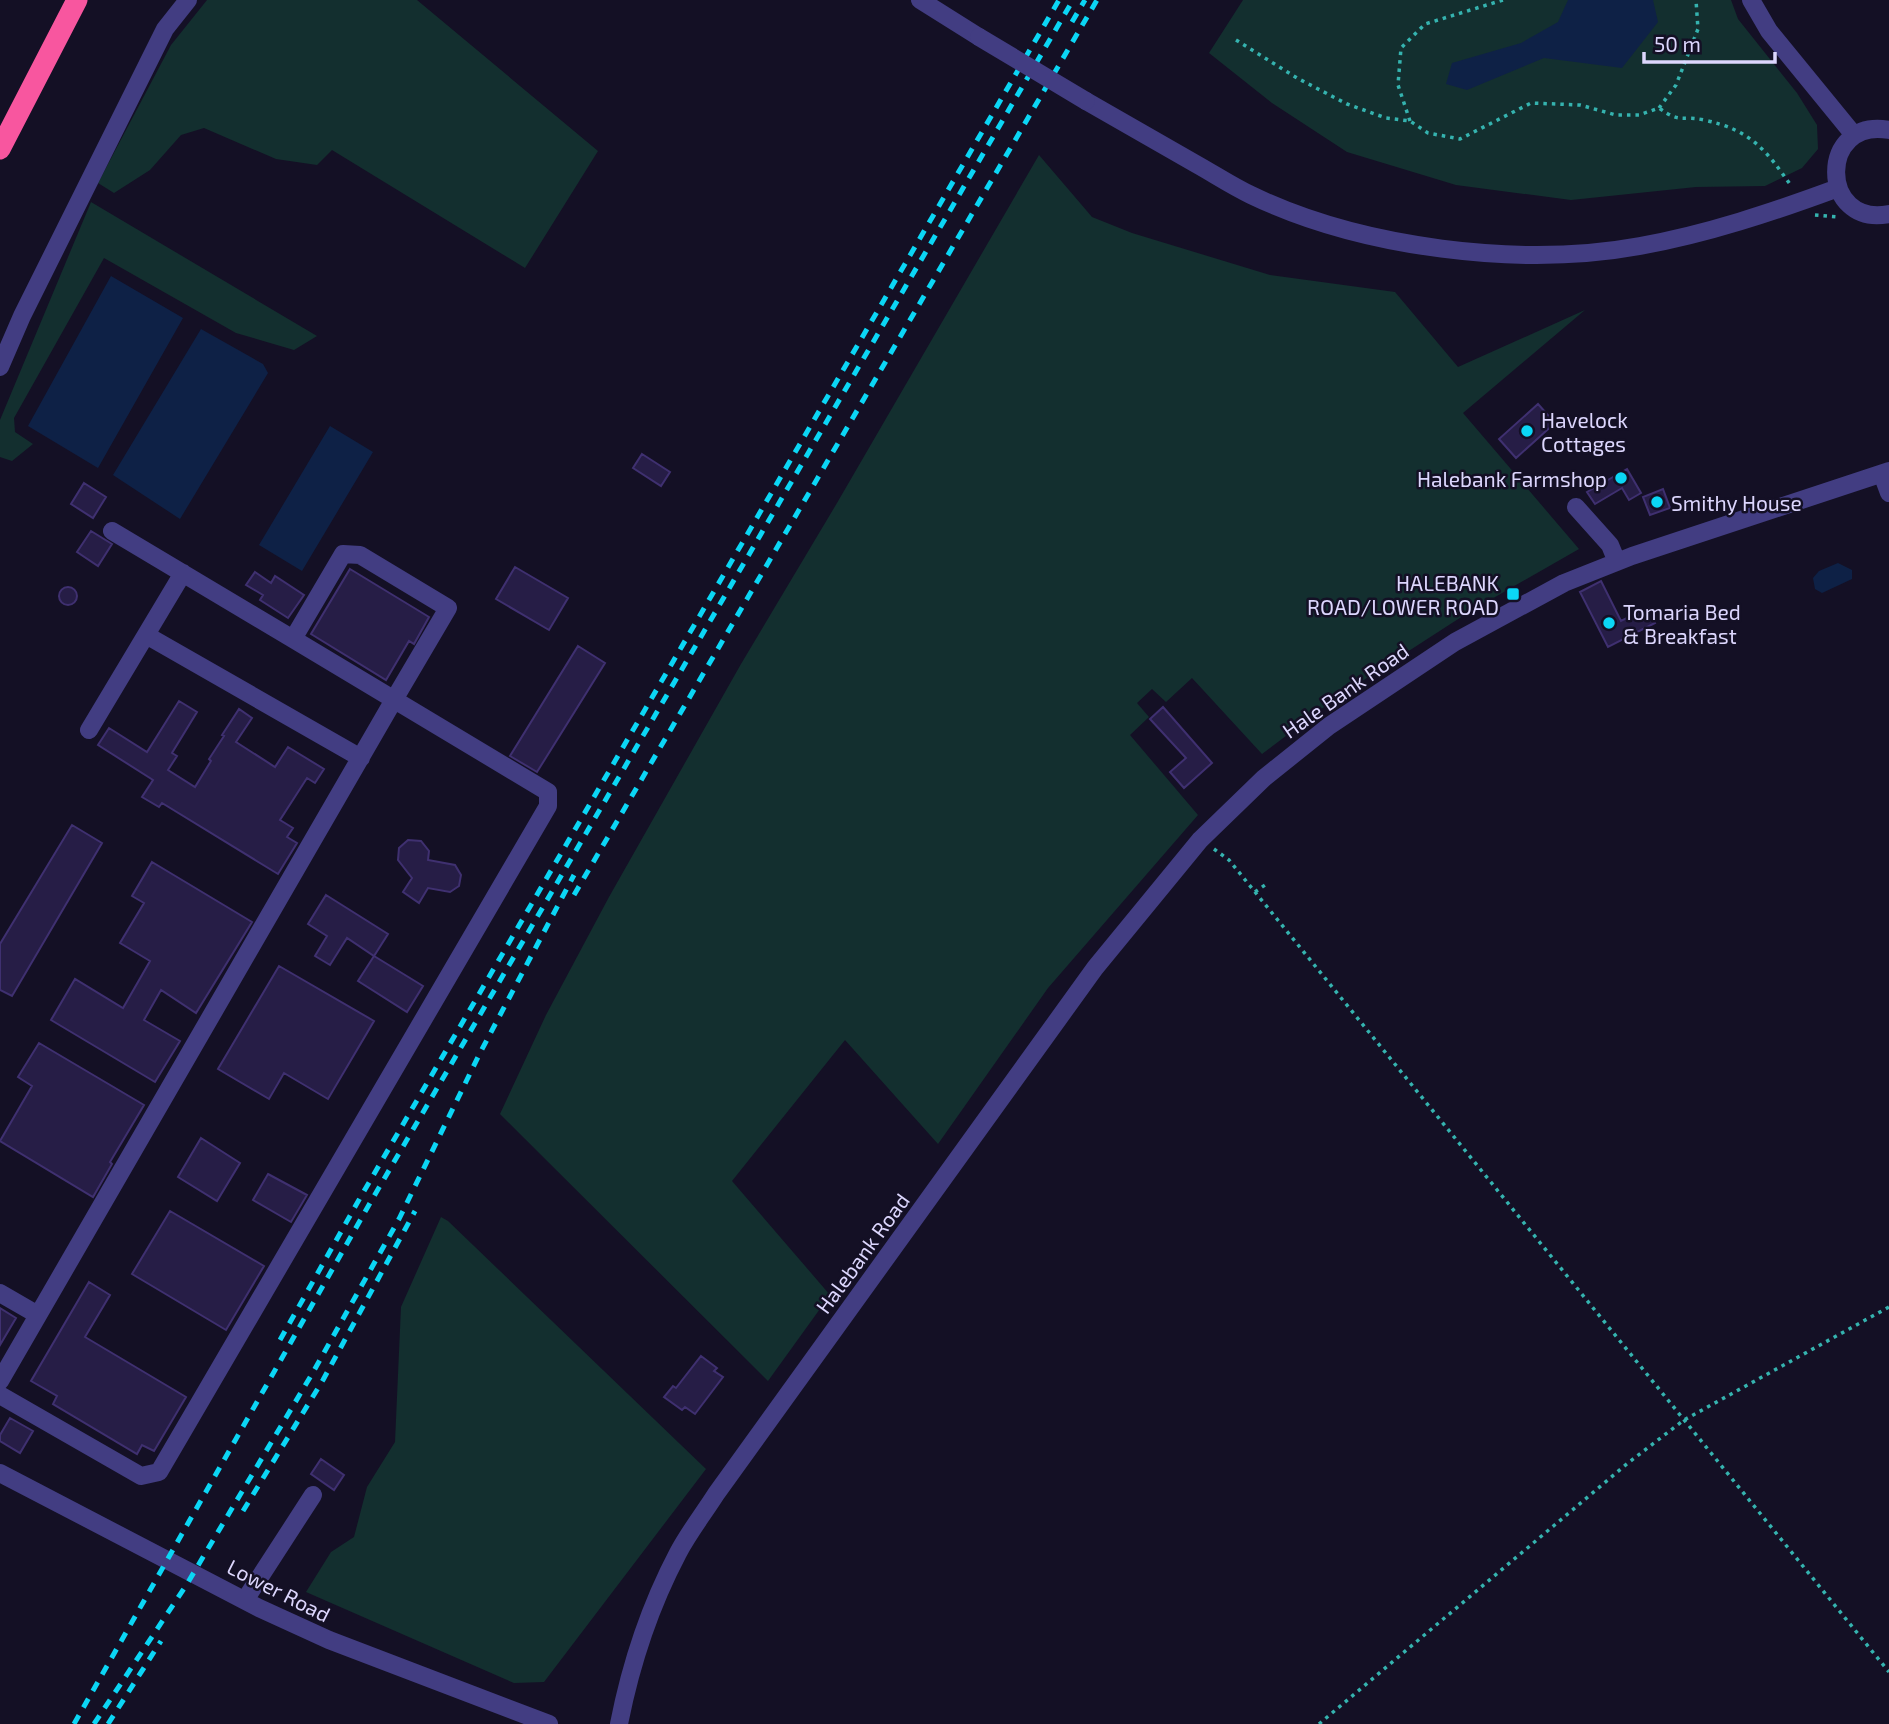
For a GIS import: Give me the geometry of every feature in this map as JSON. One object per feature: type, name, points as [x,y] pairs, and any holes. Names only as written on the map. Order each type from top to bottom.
[{"type":"highway","points":[[0,149],[78,0]]},
{"type":"street","points":[[0,367],[22,316],[165,29],[188,0]]},
{"type":"street","points":[[920,0],[1086,101],[1251,195],[1311,219],[1369,236],[1428,247],[1542,255],[1637,247],[1724,225],[1838,188]]},
{"type":"street","points":[[1751,0],[1769,31],[1854,135]]},
{"type":"street","points":[[1889,130],[1867,130],[1854,135],[1844,145],[1837,159],[1835,173],[1838,188],[1854,209],[1867,214],[1889,214]]},
{"type":"street","points":[[1886,472],[1889,493]]},
{"type":"street","name":"Hale Bank Road","points":[[1200,840],[1264,778],[1329,726],[1444,649],[1564,583],[1617,562],[1886,472]]},
{"type":"street","points":[[1576,507],[1610,545],[1617,562]]},
{"type":"street","points":[[0,1395],[141,1476],[159,1472],[548,806],[548,792],[112,531]]},
{"type":"street","points":[[0,1381],[448,608],[360,555],[344,554],[293,639]]},
{"type":"street","points":[[89,730],[183,573]]},
{"type":"street","points":[[146,635],[361,758]]},
{"type":"street","name":"Halebank Road","points":[[618,1724],[630,1669],[643,1631],[679,1551],[709,1505],[1095,968],[1200,840]]},
{"type":"street","points":[[0,1293],[38,1315]]},
{"type":"street","name":"Lower Road","points":[[0,1474],[245,1600],[329,1640],[541,1723]]},
{"type":"street","points":[[245,1600],[313,1495]]},
{"type":"path","points":[[1410,121],[1398,85],[1401,48],[1425,24],[1503,0]]},
{"type":"path","points":[[1236,40],[1297,78],[1347,104],[1386,118],[1410,121],[1429,133],[1460,139],[1531,103],[1580,105],[1616,115],[1639,115],[1659,108],[1676,85],[1698,29],[1696,0]]},
{"type":"path","points":[[1659,108],[1674,119],[1703,120],[1749,136],[1761,146],[1791,186]]},
{"type":"path","points":[[1200,840],[1229,860],[1889,1672]]},
{"type":"path","points":[[1255,892],[1265,885]]},
{"type":"path","points":[[1319,1724],[1628,1463],[1684,1420],[1889,1307]]},
{"type":"green space","points":[[207,0],[417,0],[598,151],[525,268],[332,150],[317,165],[276,159],[204,128],[181,135],[150,170],[114,193],[98,183],[171,45]]},
{"type":"green space","points":[[1243,0],[1731,0],[1738,19],[1797,93],[1817,125],[1818,149],[1802,168],[1765,186],[1696,187],[1571,200],[1456,185],[1347,152],[1272,103],[1209,53]]},
{"type":"green space","points":[[1039,155],[1092,217],[1132,233],[1270,275],[1395,292],[1458,367],[1585,310],[1463,413],[1579,549],[1469,612],[1336,698],[1262,754],[1192,678],[1166,702],[1152,689],[1137,703],[1149,717],[1130,735],[1198,815],[1048,988],[938,1144],[845,1040],[732,1181],[830,1295],[768,1381],[500,1114],[546,1015],[609,897],[741,664]]},
{"type":"green space","points":[[91,202],[317,336],[294,350],[236,333],[104,258],[14,418],[15,432],[33,444],[12,461],[0,457],[0,420]]},
{"type":"green space","points":[[441,1217],[706,1469],[544,1682],[514,1683],[306,1592],[331,1552],[354,1537],[367,1487],[395,1442],[401,1307]]},
{"type":"water","points":[[1568,0],[1653,0],[1658,22],[1622,68],[1544,58],[1467,90],[1446,84],[1452,63],[1521,43],[1558,22]]},
{"type":"water","points":[[111,276],[183,318],[98,468],[28,426]]},
{"type":"water","points":[[201,329],[263,364],[268,373],[180,519],[113,475]]},
{"type":"water","points":[[330,426],[373,452],[302,571],[259,545]]},
{"type":"water","points":[[1838,563],[1852,570],[1852,579],[1822,593],[1815,589],[1813,578],[1819,571]]},
{"type":"building","name":"Havelock Cottages","points":[[1538,404],[1555,423],[1516,458],[1499,439]]},
{"type":"building","points":[[642,454],[670,472],[661,486],[633,468]]},
{"type":"building","name":"Halebank Farmshop","points":[[1627,469],[1641,493],[1629,500],[1622,488],[1595,504],[1587,492]]},
{"type":"building","points":[[84,483],[106,497],[93,518],[71,504]]},
{"type":"building","name":"Smithy House","points":[[1663,489],[1670,508],[1650,515],[1643,497]]},
{"type":"building","points":[[91,531],[112,544],[98,566],[77,552]]},
{"type":"building","points":[[515,567],[568,598],[549,630],[496,599]]},
{"type":"building","points":[[350,569],[429,617],[414,644],[409,641],[386,680],[311,634]]},
{"type":"building","points":[[255,572],[271,583],[275,576],[304,595],[288,618],[260,600],[263,595],[246,585]]},
{"type":"building","points":[[1601,581],[1621,621],[1647,608],[1655,623],[1608,647],[1580,592]]},
{"type":"building","points":[[64,587],[72,587],[77,596],[75,603],[64,605],[59,600],[59,592]]},
{"type":"building","points":[[578,646],[605,663],[537,772],[510,756]]},
{"type":"building","points":[[179,701],[197,712],[172,753],[177,756],[168,770],[195,787],[239,709],[252,718],[236,742],[275,767],[288,747],[324,769],[315,783],[307,778],[280,820],[293,828],[287,837],[297,843],[278,874],[162,803],[159,807],[142,797],[153,780],[98,745],[109,728],[147,752]]},
{"type":"building","points":[[1163,707],[1212,763],[1184,788],[1170,772],[1186,758],[1150,719]]},
{"type":"building","points":[[72,825],[102,843],[12,996],[0,990],[0,944]]},
{"type":"building","points":[[408,840],[421,841],[429,851],[428,860],[455,865],[461,875],[459,886],[450,892],[428,888],[419,903],[403,892],[412,878],[398,860],[399,848]]},
{"type":"building","points":[[152,862],[252,922],[196,1013],[161,990],[144,1020],[180,1041],[155,1082],[51,1020],[75,979],[123,1008],[150,961],[120,943],[144,903],[132,896]]},
{"type":"building","points":[[326,895],[388,934],[374,956],[347,938],[330,965],[315,956],[327,936],[308,924]]},
{"type":"building","points":[[374,956],[423,986],[407,1012],[358,981]]},
{"type":"building","points":[[279,966],[374,1021],[328,1099],[284,1073],[269,1099],[218,1069]]},
{"type":"building","points":[[39,1043],[144,1105],[110,1162],[112,1164],[93,1197],[0,1141],[32,1086],[18,1077]]},
{"type":"building","points":[[201,1138],[240,1163],[217,1201],[178,1177]]},
{"type":"building","points":[[268,1174],[307,1195],[291,1222],[253,1200]]},
{"type":"building","points":[[170,1211],[264,1266],[226,1330],[132,1274]]},
{"type":"building","points":[[89,1282],[110,1295],[85,1337],[186,1397],[154,1451],[142,1445],[137,1454],[53,1404],[57,1396],[31,1381]]},
{"type":"building","points":[[0,1308],[16,1318],[0,1345]]},
{"type":"building","points":[[701,1356],[717,1368],[714,1371],[723,1377],[695,1414],[685,1407],[682,1410],[664,1397],[673,1386],[676,1388]]},
{"type":"building","points":[[10,1418],[33,1431],[20,1453],[0,1441],[0,1435]]},
{"type":"building","points":[[321,1459],[344,1475],[334,1490],[311,1474]]},
{"type":"railway","points":[[280,1340],[360,1198],[1059,0]]},
{"type":"railway","points":[[74,1724],[370,1203],[1073,0]]},
{"type":"railway","points":[[1072,22],[1085,0]]},
{"type":"railway","points":[[574,895],[1097,0]]},
{"type":"railway","points":[[94,1724],[187,1584],[312,1374],[399,1219],[480,1053],[574,875]]},
{"type":"railway","points":[[243,1511],[323,1380],[415,1211]]},
{"type":"railway","points":[[108,1724],[161,1641]]},
{"type":"place","name":"Havelock Cottages","points":[[1527,431]]},
{"type":"place","name":"Halebank Farmshop","points":[[1621,478]]},
{"type":"place","name":"Smithy House","points":[[1657,502]]},
{"type":"place","name":"HALEBANK ROAD/LOWER ROAD","points":[[1513,594]]},
{"type":"place","name":"Tomaria Bed & Breakfast","points":[[1609,623]]}]
